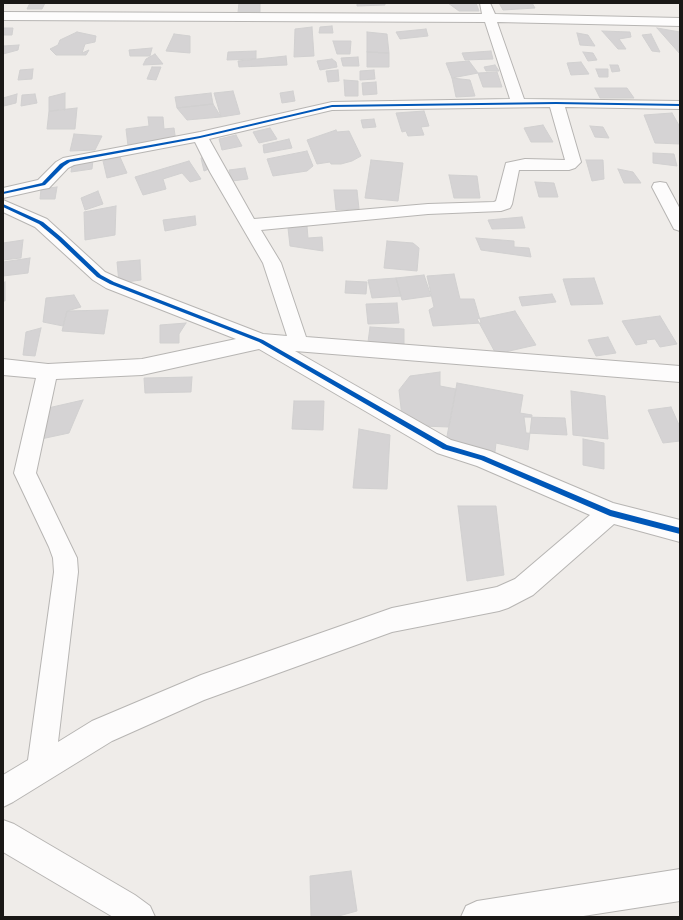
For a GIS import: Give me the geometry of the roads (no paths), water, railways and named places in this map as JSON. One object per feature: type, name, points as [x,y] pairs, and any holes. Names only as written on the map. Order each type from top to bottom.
[{"type":"street","points":[[271,18],[272,3]]},
{"type":"street","points":[[484,3],[518,103]]},
{"type":"street","points":[[633,9],[641,21]]},
{"type":"street","points":[[3,16],[490,18],[680,22]]},
{"type":"street","points":[[3,193],[43,184],[62,165],[69,161],[200,137],[332,106],[518,103],[680,105]]},
{"type":"street","points":[[250,226],[428,209],[495,207],[504,204],[512,166],[525,164],[569,165],[573,162],[556,103]]},
{"type":"street","points":[[200,137],[218,172],[272,263],[299,344]]},
{"type":"street","points":[[660,187],[680,225]]},
{"type":"street","points":[[3,205],[41,224],[59,238],[99,276],[112,283],[261,341],[446,447],[482,458],[610,514],[680,531]]},
{"type":"street","points":[[3,367],[48,372],[142,367],[261,341],[680,374]]},
{"type":"street","points":[[41,769],[65,558],[25,473],[26,463],[48,372]]},
{"type":"street","points":[[3,792],[102,731],[201,688],[392,620],[499,599],[524,587],[610,514]]},
{"type":"street","points":[[655,525],[680,519]]},
{"type":"street","points":[[3,835],[124,906],[139,917]]},
{"type":"street","points":[[477,917],[680,885]]}]
